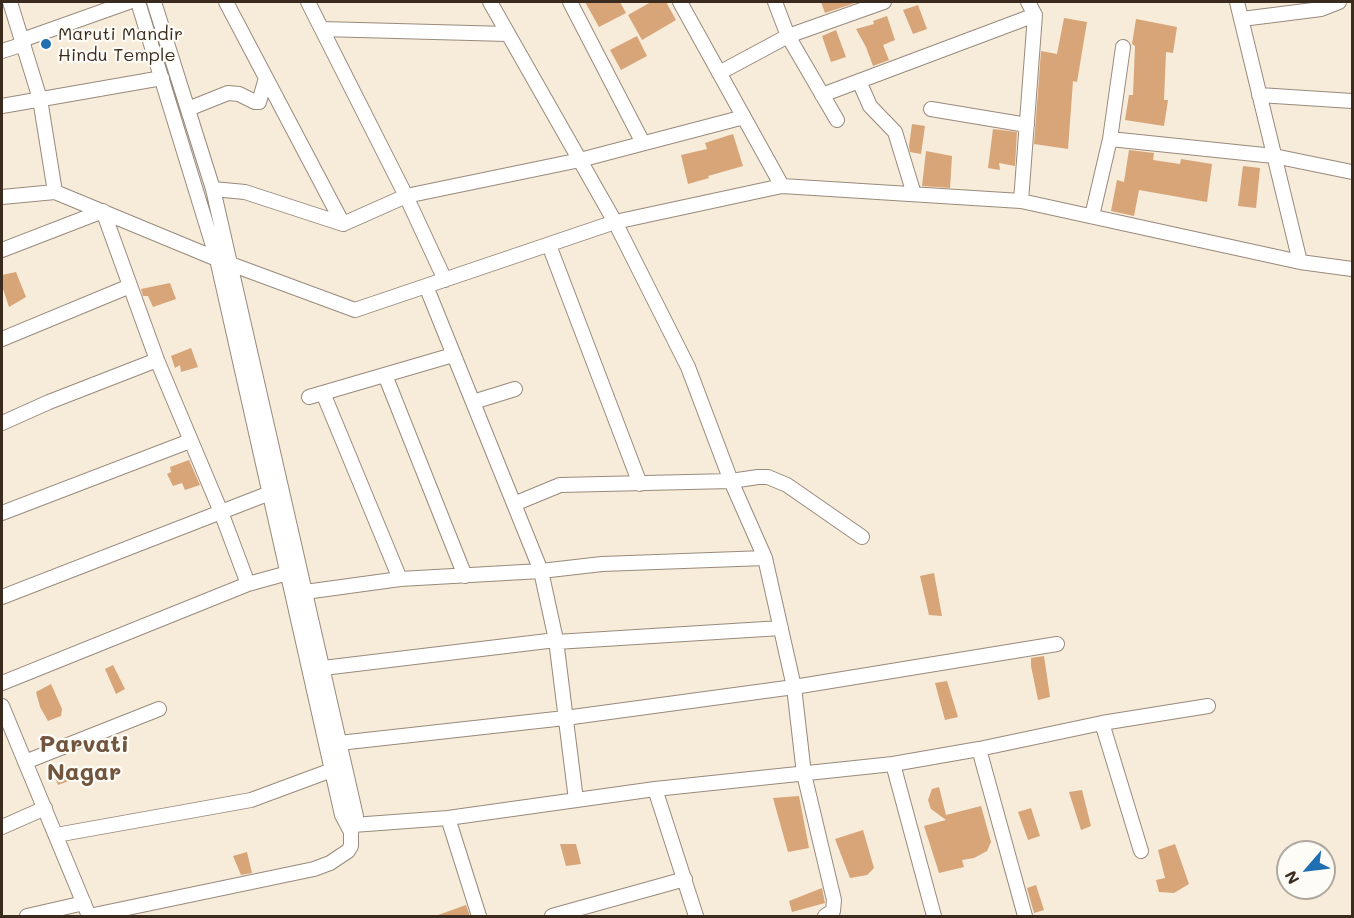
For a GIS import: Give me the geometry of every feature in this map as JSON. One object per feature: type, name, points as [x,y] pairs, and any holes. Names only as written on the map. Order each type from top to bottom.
[{"type":"street","points":[[10,2],[40,99],[55,192]]},
{"type":"street","points":[[2,51],[129,2]]},
{"type":"street","points":[[27,916],[87,912],[322,866],[348,851],[360,826],[356,816],[346,742],[322,668],[223,260],[138,2]]},
{"type":"street","points":[[154,2],[213,189],[223,260],[270,493],[342,815],[360,826],[448,818],[655,789],[893,764],[979,749],[1102,723],[1208,706]]},
{"type":"street","points":[[226,2],[343,224]]},
{"type":"street","points":[[308,2],[446,280]]},
{"type":"street","points":[[490,2],[615,222],[688,367],[731,482],[765,558],[794,687],[804,774],[834,900],[833,911],[825,916]]},
{"type":"street","points":[[570,2],[643,143]]},
{"type":"street","points":[[680,2],[782,186]]},
{"type":"street","points":[[775,2],[788,36],[837,120]]},
{"type":"street","points":[[719,73],[788,36],[884,2]]},
{"type":"street","points":[[1021,201],[1035,15],[1028,2]]},
{"type":"street","points":[[1237,2],[1300,262]]},
{"type":"street","points":[[1242,20],[1321,9],[1339,2]]},
{"type":"street","points":[[822,95],[1035,15]]},
{"type":"street","points":[[322,29],[508,34]]},
{"type":"street","points":[[1092,216],[1110,139],[1123,47]]},
{"type":"street","points":[[2,106],[162,78]]},
{"type":"street","points":[[188,109],[228,93],[239,94],[259,102],[266,78]]},
{"type":"street","points":[[859,81],[870,106],[895,132],[914,194]]},
{"type":"street","points":[[1259,95],[1353,101]]},
{"type":"street","points":[[931,109],[1027,125]]},
{"type":"street","points":[[213,189],[244,192],[343,224],[406,196],[580,160],[744,117]]},
{"type":"street","points":[[1110,139],[1274,156],[1353,172]]},
{"type":"street","points":[[2,197],[55,192],[355,310],[615,222],[782,186],[1021,201],[1300,262],[1353,269]]},
{"type":"street","points":[[2,250],[103,211]]},
{"type":"street","points":[[103,211],[157,360],[221,512],[248,584]]},
{"type":"street","points":[[549,245],[640,484]]},
{"type":"street","points":[[2,339],[130,286]]},
{"type":"street","points":[[426,286],[541,571],[556,641],[576,800]]},
{"type":"street","points":[[400,579],[316,395],[453,355]]},
{"type":"street","points":[[2,423],[157,360]]},
{"type":"street","points":[[385,375],[465,576]]},
{"type":"street","points":[[472,402],[515,388]]},
{"type":"street","points":[[2,513],[190,441]]},
{"type":"street","points":[[514,504],[560,485],[731,482],[758,477],[779,480],[862,537]]},
{"type":"street","points":[[2,597],[270,493]]},
{"type":"street","points":[[305,592],[400,579],[541,571],[602,564],[765,558]]},
{"type":"street","points":[[2,683],[248,584],[288,573]]},
{"type":"street","points":[[322,668],[556,641],[781,628]]},
{"type":"street","points":[[346,742],[565,718],[794,687],[1057,644]]},
{"type":"street","points":[[2,706],[87,912]]},
{"type":"street","points":[[25,762],[159,709]]},
{"type":"street","points":[[1102,723],[1141,851]]},
{"type":"street","points":[[979,749],[1025,916]]},
{"type":"street","points":[[893,764],[934,916]]},
{"type":"street","points":[[56,835],[251,800],[286,789],[332,770]]},
{"type":"street","points":[[655,789],[696,916]]},
{"type":"street","points":[[2,827],[45,808]]},
{"type":"street","points":[[448,818],[479,916]]},
{"type":"street","points":[[552,916],[685,879]]},
{"type":"building","points":[[585,2],[620,2],[626,13],[599,27]]},
{"type":"building","points":[[651,2],[666,2],[676,20],[642,40],[628,15]]},
{"type":"building","points":[[821,2],[858,2],[825,13]]},
{"type":"building","points":[[918,5],[927,29],[913,34],[903,10]]},
{"type":"building","points":[[887,16],[895,40],[883,45],[889,60],[873,66],[856,29],[874,24],[873,21]]},
{"type":"building","points":[[1064,18],[1087,22],[1077,82],[1073,81],[1068,149],[1034,144],[1041,51],[1057,54]]},
{"type":"building","points":[[1136,19],[1177,27],[1173,53],[1166,52],[1164,100],[1168,100],[1164,126],[1125,120],[1129,95],[1133,95],[1135,46],[1132,44]]},
{"type":"building","points":[[836,30],[846,57],[831,62],[822,36]]},
{"type":"building","points":[[637,36],[647,56],[621,70],[610,50]]},
{"type":"building","points":[[912,124],[925,126],[921,154],[910,152]]},
{"type":"building","points":[[993,129],[1017,132],[1015,166],[999,163],[1000,170],[988,168]]},
{"type":"building","points":[[733,134],[743,166],[688,184],[681,155],[707,149],[705,143]]},
{"type":"building","points":[[1129,150],[1154,153],[1153,160],[1180,164],[1181,159],[1212,164],[1207,202],[1139,190],[1134,216],[1111,211],[1117,180],[1124,182]]},
{"type":"building","points":[[926,151],[952,156],[950,188],[922,186]]},
{"type":"building","points":[[1243,166],[1260,168],[1256,208],[1238,206]]},
{"type":"building","points":[[16,272],[26,297],[9,307],[2,286],[2,275]]},
{"type":"building","points":[[170,283],[176,299],[153,307],[148,296],[143,296],[141,289]]},
{"type":"building","points":[[191,348],[198,367],[181,372],[180,365],[175,368],[171,356]]},
{"type":"building","points":[[189,460],[200,485],[185,490],[182,483],[173,486],[167,474],[171,472],[170,467]]},
{"type":"building","points":[[934,573],[942,616],[929,615],[920,576]]},
{"type":"building","points":[[1044,656],[1050,697],[1038,700],[1031,658]]},
{"type":"building","points":[[113,665],[125,689],[116,694],[105,669]]},
{"type":"building","points":[[947,681],[958,717],[945,720],[935,683]]},
{"type":"building","points":[[51,684],[62,709],[61,716],[48,721],[40,707],[36,692]]},
{"type":"building","points":[[70,766],[74,769],[77,778],[58,785],[53,773]]},
{"type":"building","points":[[939,787],[946,815],[981,806],[991,842],[987,851],[974,858],[962,860],[964,867],[939,873],[924,826],[946,820],[931,809],[928,800],[932,789]]},
{"type":"building","points":[[1082,790],[1091,826],[1081,830],[1069,792]]},
{"type":"building","points":[[799,796],[809,848],[788,852],[773,798]]},
{"type":"building","points":[[1031,808],[1040,836],[1028,840],[1018,812]]},
{"type":"building","points":[[863,830],[874,868],[867,875],[850,878],[835,839]]},
{"type":"building","points":[[560,844],[576,844],[581,864],[566,866]]},
{"type":"building","points":[[1175,844],[1189,884],[1174,893],[1159,892],[1156,880],[1165,878],[1158,850]]},
{"type":"building","points":[[247,852],[252,873],[241,875],[233,856]]},
{"type":"building","points":[[1036,885],[1044,910],[1034,913],[1027,888]]},
{"type":"building","points":[[822,888],[825,903],[792,912],[789,901]]},
{"type":"building","points":[[466,905],[470,916],[438,916],[438,915]]},
{"type":"place","name":"Maruti Mandir Hindu Temple","points":[[46,44]]},
{"type":"district","name":"Parvati Nagar","points":[[84,759]]}]
